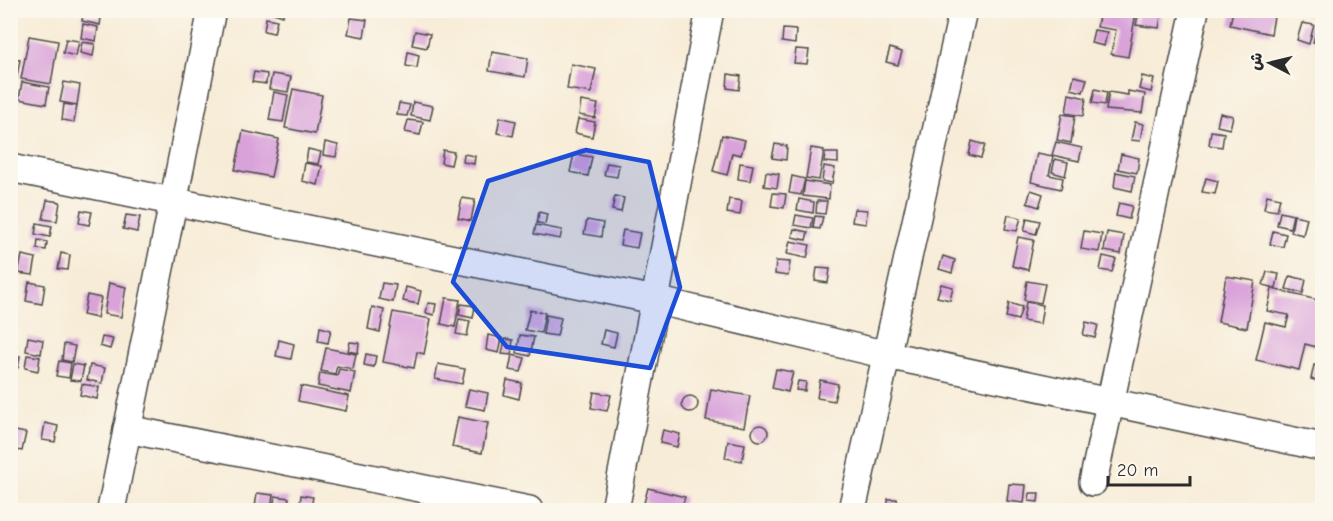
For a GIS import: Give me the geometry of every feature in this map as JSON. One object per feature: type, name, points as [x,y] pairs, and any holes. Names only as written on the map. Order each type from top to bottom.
[{"type":"street","points":[[111,510],[212,10]]},
{"type":"street","points":[[615,510],[710,10]]},
{"type":"street","points":[[852,510],[963,10]]},
{"type":"street","points":[[1093,482],[1195,10]]},
{"type":"street","points":[[10,168],[655,300],[887,355],[1110,404],[1323,447]]},
{"type":"street","points":[[127,429],[529,510]]},
{"type":"highlighted area","points":[[586,150],[649,162],[680,287],[650,368],[507,347],[453,282],[488,181]]},
{"type":"building","points":[[264,10],[284,10],[283,16]]},
{"type":"building","points":[[1100,10],[1136,13],[1128,57],[1111,54],[1116,30],[1097,27]]},
{"type":"building","points":[[1139,10],[1162,10],[1159,28],[1136,25]]},
{"type":"building","points":[[1233,10],[1275,11],[1271,34],[1230,25]]},
{"type":"building","points":[[1290,10],[1320,10],[1318,18]]},
{"type":"building","points":[[83,15],[101,18],[100,25],[82,21]]},
{"type":"building","points":[[266,18],[277,20],[274,33],[264,31]]},
{"type":"building","points":[[351,18],[367,20],[364,37],[348,34]]},
{"type":"building","points":[[1302,23],[1314,25],[1309,44],[1297,40]]},
{"type":"building","points":[[83,24],[98,27],[96,41],[81,38]]},
{"type":"building","points":[[1318,25],[1322,26],[1322,45],[1313,42]]},
{"type":"building","points":[[783,29],[796,30],[795,44],[782,42]]},
{"type":"building","points":[[1094,30],[1107,32],[1104,46],[1091,43]]},
{"type":"building","points":[[415,31],[430,34],[427,48],[412,45]]},
{"type":"building","points":[[29,36],[58,41],[51,84],[21,79]]},
{"type":"building","points":[[66,39],[79,41],[76,56],[63,53]]},
{"type":"building","points":[[82,42],[95,44],[93,56],[80,53]]},
{"type":"building","points":[[890,48],[902,52],[898,65],[886,62]]},
{"type":"building","points":[[796,49],[809,50],[807,64],[794,63]]},
{"type":"building","points":[[408,52],[419,55],[417,68],[406,66]]},
{"type":"building","points":[[492,52],[528,58],[525,77],[489,71]]},
{"type":"building","points":[[10,59],[20,60],[16,82],[10,81]]},
{"type":"building","points":[[571,64],[596,69],[591,93],[567,89]]},
{"type":"building","points":[[254,72],[267,74],[266,84],[252,82]]},
{"type":"building","points":[[272,74],[291,77],[288,92],[269,89]]},
{"type":"building","points":[[728,74],[741,76],[739,90],[727,88]]},
{"type":"building","points":[[1074,76],[1087,79],[1083,92],[1071,89]]},
{"type":"building","points":[[1142,76],[1154,79],[1151,92],[1139,89]]},
{"type":"building","points":[[22,82],[49,87],[46,104],[19,99]]},
{"type":"building","points":[[64,82],[80,85],[77,105],[60,102]]},
{"type":"building","points":[[293,89],[322,95],[315,134],[285,128]]},
{"type":"building","points":[[1095,89],[1107,92],[1105,105],[1092,103]]},
{"type":"building","points":[[1128,91],[1145,94],[1142,113],[1106,110],[1109,92],[1128,95]]},
{"type":"building","points":[[274,92],[288,95],[283,122],[269,120]]},
{"type":"building","points":[[1069,94],[1086,98],[1083,116],[1066,113]]},
{"type":"building","points":[[581,101],[598,104],[595,118],[579,115]]},
{"type":"building","points":[[413,102],[433,106],[430,120],[411,116]]},
{"type":"building","points":[[399,103],[410,105],[407,116],[397,115]]},
{"type":"building","points":[[64,104],[77,106],[74,122],[62,120]]},
{"type":"building","points":[[1220,113],[1233,116],[1230,129],[1217,126]]},
{"type":"building","points":[[1062,114],[1075,116],[1071,143],[1057,140]]},
{"type":"building","points":[[500,117],[516,121],[513,136],[497,133]]},
{"type":"building","points":[[578,119],[595,122],[592,137],[575,133]]},
{"type":"building","points":[[408,120],[423,122],[420,135],[405,132]]},
{"type":"building","points":[[1135,122],[1143,124],[1140,141],[1131,140]]},
{"type":"building","points":[[243,131],[279,139],[271,177],[235,170]]},
{"type":"building","points":[[1211,131],[1224,133],[1222,147],[1209,145]]},
{"type":"building","points":[[722,135],[745,140],[741,155],[732,153],[727,175],[713,171]]},
{"type":"building","points":[[972,141],[985,145],[981,158],[969,155]]},
{"type":"building","points":[[325,142],[338,145],[336,157],[323,155]]},
{"type":"building","points":[[1056,142],[1082,148],[1079,161],[1052,155]]},
{"type":"building","points":[[775,144],[787,146],[786,160],[772,158]]},
{"type":"building","points":[[811,148],[824,150],[819,180],[806,178]]},
{"type":"building","points":[[308,149],[321,152],[318,164],[306,162]]},
{"type":"building","points":[[443,150],[454,152],[451,165],[441,163]]},
{"type":"building","points":[[825,153],[838,153],[838,163],[824,162]]},
{"type":"building","points":[[1037,153],[1053,156],[1049,175],[1063,178],[1061,189],[1031,182]]},
{"type":"building","points":[[464,154],[475,156],[474,164],[463,162]]},
{"type":"building","points":[[574,154],[592,157],[588,176],[570,172]]},
{"type":"building","points":[[1121,154],[1139,158],[1137,173],[1118,169]]},
{"type":"building","points":[[1055,159],[1068,162],[1065,176],[1052,172]]},
{"type":"building","points":[[305,163],[322,166],[318,185],[302,181]]},
{"type":"building","points":[[607,163],[619,165],[617,177],[604,175]]},
{"type":"building","points":[[740,163],[753,165],[750,181],[738,179]]},
{"type":"building","points":[[824,166],[835,168],[832,183],[822,181]]},
{"type":"building","points":[[766,172],[779,174],[777,188],[764,186]]},
{"type":"building","points":[[1116,172],[1135,176],[1132,191],[1114,187]]},
{"type":"building","points":[[792,176],[805,179],[801,195],[789,193]]},
{"type":"building","points":[[1206,178],[1218,181],[1215,194],[1202,192]]},
{"type":"building","points":[[805,181],[830,185],[829,199],[803,196]]},
{"type":"building","points":[[1031,190],[1043,194],[1039,207],[1027,203]]},
{"type":"building","points":[[773,193],[786,194],[784,208],[771,206]]},
{"type":"building","points":[[1267,195],[1280,198],[1277,211],[1264,209]]},
{"type":"building","points":[[615,196],[624,198],[621,212],[612,210]]},
{"type":"building","points":[[462,198],[475,200],[471,221],[458,218]]},
{"type":"building","points":[[729,199],[742,201],[740,215],[727,213]]},
{"type":"building","points":[[799,199],[814,202],[813,213],[797,210]]},
{"type":"building","points":[[47,200],[60,202],[57,221],[43,219]]},
{"type":"building","points":[[817,201],[827,201],[825,214],[816,213]]},
{"type":"building","points":[[1119,203],[1132,206],[1129,219],[1116,216]]},
{"type":"building","points":[[854,209],[867,210],[866,224],[852,222]]},
{"type":"building","points":[[81,210],[92,212],[89,225],[79,223]]},
{"type":"building","points":[[539,212],[547,214],[545,224],[537,223]]},
{"type":"building","points":[[1280,212],[1293,215],[1290,228],[1277,225]]},
{"type":"building","points":[[126,215],[140,217],[137,232],[123,229]]},
{"type":"building","points":[[796,215],[813,218],[811,228],[794,225]]},
{"type":"building","points":[[1008,215],[1021,218],[1017,231],[1005,229]]},
{"type":"building","points":[[1294,215],[1307,218],[1303,235],[1291,232]]},
{"type":"building","points":[[815,216],[823,217],[820,229],[813,228]]},
{"type":"building","points":[[1027,218],[1040,221],[1036,234],[1024,231]]},
{"type":"building","points":[[587,220],[603,223],[601,237],[584,234]]},
{"type":"building","points":[[37,223],[52,226],[50,237],[35,234]]},
{"type":"building","points":[[536,225],[562,230],[560,239],[534,234]]},
{"type":"building","points":[[794,229],[808,232],[806,240],[792,237]]},
{"type":"building","points":[[623,230],[640,233],[637,248],[620,245]]},
{"type":"building","points":[[1084,231],[1102,234],[1099,252],[1081,249]]},
{"type":"building","points":[[1273,231],[1286,234],[1283,247],[1270,244]]},
{"type":"building","points":[[1107,232],[1124,235],[1121,254],[1104,251]]},
{"type":"building","points":[[1018,237],[1034,240],[1028,270],[1012,266]]},
{"type":"building","points":[[38,240],[47,242],[46,250],[37,249]]},
{"type":"building","points":[[790,241],[810,245],[807,258],[787,254]]},
{"type":"building","points":[[10,249],[18,251],[15,271],[10,271]]},
{"type":"building","points":[[61,253],[70,255],[68,270],[58,269]]},
{"type":"building","points":[[22,255],[36,258],[33,275],[18,273]]},
{"type":"building","points":[[943,256],[955,260],[952,273],[939,269]]},
{"type":"building","points":[[1103,256],[1116,259],[1112,272],[1100,270]]},
{"type":"building","points":[[776,261],[790,262],[788,276],[775,274]]},
{"type":"building","points":[[817,268],[830,269],[828,283],[815,281]]},
{"type":"building","points":[[1267,272],[1279,274],[1276,288],[1263,285]]},
{"type":"building","points":[[1226,276],[1255,281],[1247,328],[1218,322]]},
{"type":"building","points":[[1290,276],[1306,280],[1303,293],[1286,289]]},
{"type":"building","points":[[1027,281],[1045,284],[1041,303],[1024,300]]},
{"type":"building","points":[[29,282],[45,285],[42,304],[26,301]]},
{"type":"building","points":[[109,283],[126,287],[121,317],[104,314]]},
{"type":"building","points":[[382,283],[396,285],[393,302],[379,299]]},
{"type":"building","points":[[941,284],[953,287],[950,300],[937,297]]},
{"type":"building","points":[[406,287],[421,291],[418,304],[403,301]]},
{"type":"building","points":[[1272,289],[1322,301],[1320,348],[1305,344],[1299,370],[1256,360],[1265,322],[1286,327],[1289,315],[1267,311]]},
{"type":"building","points":[[87,295],[101,298],[97,318],[83,315]]},
{"type":"building","points":[[446,298],[460,300],[455,327],[441,324]]},
{"type":"building","points":[[1026,302],[1043,305],[1040,324],[1023,321]]},
{"type":"building","points":[[428,303],[436,304],[434,315],[426,313]]},
{"type":"building","points":[[1009,303],[1022,307],[1018,320],[1006,317]]},
{"type":"building","points":[[461,304],[475,306],[473,318],[459,315]]},
{"type":"building","points":[[372,307],[384,310],[380,332],[368,329]]},
{"type":"building","points":[[530,310],[545,313],[541,333],[525,330]]},
{"type":"building","points":[[393,312],[431,319],[424,354],[417,352],[414,368],[383,362]]},
{"type":"building","points":[[546,315],[561,318],[557,336],[543,334]]},
{"type":"building","points":[[459,319],[470,321],[467,336],[456,334]]},
{"type":"building","points":[[1086,322],[1098,325],[1095,338],[1083,335]]},
{"type":"building","points":[[320,327],[331,330],[328,343],[318,341]]},
{"type":"building","points":[[604,330],[617,333],[614,347],[601,344]]},
{"type":"building","points":[[488,335],[502,338],[499,353],[486,350]]},
{"type":"building","points":[[520,335],[534,337],[530,356],[517,353]]},
{"type":"building","points":[[28,337],[43,340],[41,354],[26,351]]},
{"type":"building","points":[[102,337],[113,339],[110,349],[100,346]]},
{"type":"building","points":[[505,339],[513,340],[511,355],[502,354]]},
{"type":"building","points":[[279,340],[294,344],[291,359],[276,356]]},
{"type":"building","points":[[350,342],[359,343],[358,353],[348,351]]},
{"type":"building","points":[[64,344],[75,346],[72,362],[62,360]]},
{"type":"building","points":[[326,348],[356,354],[353,369],[337,366],[335,374],[321,371]]},
{"type":"building","points":[[366,354],[376,356],[374,367],[364,365]]},
{"type":"building","points":[[10,355],[20,356],[18,368],[10,367]]},
{"type":"building","points":[[27,355],[40,357],[38,371],[25,368]]},
{"type":"building","points":[[512,355],[525,358],[521,372],[509,370]]},
{"type":"building","points":[[59,361],[71,363],[69,378],[56,376]]},
{"type":"building","points":[[73,364],[84,366],[81,381],[70,380]]},
{"type":"building","points":[[438,364],[465,369],[462,384],[435,379]]},
{"type":"building","points":[[90,365],[105,368],[102,383],[87,380]]},
{"type":"building","points":[[1314,365],[1322,367],[1322,382],[1311,379]]},
{"type":"building","points":[[339,369],[355,372],[351,393],[318,386],[320,373],[337,376]]},
{"type":"building","points":[[776,369],[793,372],[788,392],[772,388]]},
{"type":"building","points":[[507,380],[522,383],[519,399],[504,395]]},
{"type":"building","points":[[820,380],[838,384],[834,401],[817,398]]},
{"type":"building","points":[[798,381],[806,382],[805,391],[796,390]]},
{"type":"building","points":[[82,384],[99,387],[97,399],[80,395]]},
{"type":"building","points":[[301,386],[349,396],[346,411],[298,401]]},
{"type":"building","points":[[469,389],[488,393],[485,410],[465,406]]},
{"type":"building","points":[[711,389],[750,396],[744,427],[706,420]]},
{"type":"building","points":[[594,392],[611,395],[607,411],[591,408]]},
{"type":"building","points":[[690,396],[696,398],[698,404],[696,410],[690,412],[684,410],[682,404],[684,398]]},
{"type":"building","points":[[458,417],[488,423],[482,453],[452,447]]},
{"type":"building","points":[[45,423],[58,426],[55,442],[42,440]]},
{"type":"building","points":[[760,425],[766,427],[768,433],[766,439],[760,441],[754,439],[752,433],[754,427]]},
{"type":"building","points":[[10,430],[26,433],[22,451],[10,449]]},
{"type":"building","points":[[663,430],[680,434],[677,447],[660,443]]},
{"type":"building","points":[[728,441],[745,444],[742,461],[725,458]]},
{"type":"building","points":[[1009,484],[1026,485],[1024,503],[1007,501]]},
{"type":"building","points":[[648,488],[685,497],[681,510],[644,503]]},
{"type":"building","points":[[257,493],[273,495],[271,509],[255,507]]},
{"type":"building","points":[[1030,493],[1039,493],[1038,502],[1029,501]]},
{"type":"building","points":[[301,495],[313,497],[311,507],[300,505]]},
{"type":"building","points":[[275,496],[289,498],[287,510],[273,510]]},
{"type":"building","points":[[888,499],[897,499],[898,508],[888,508]]}]
